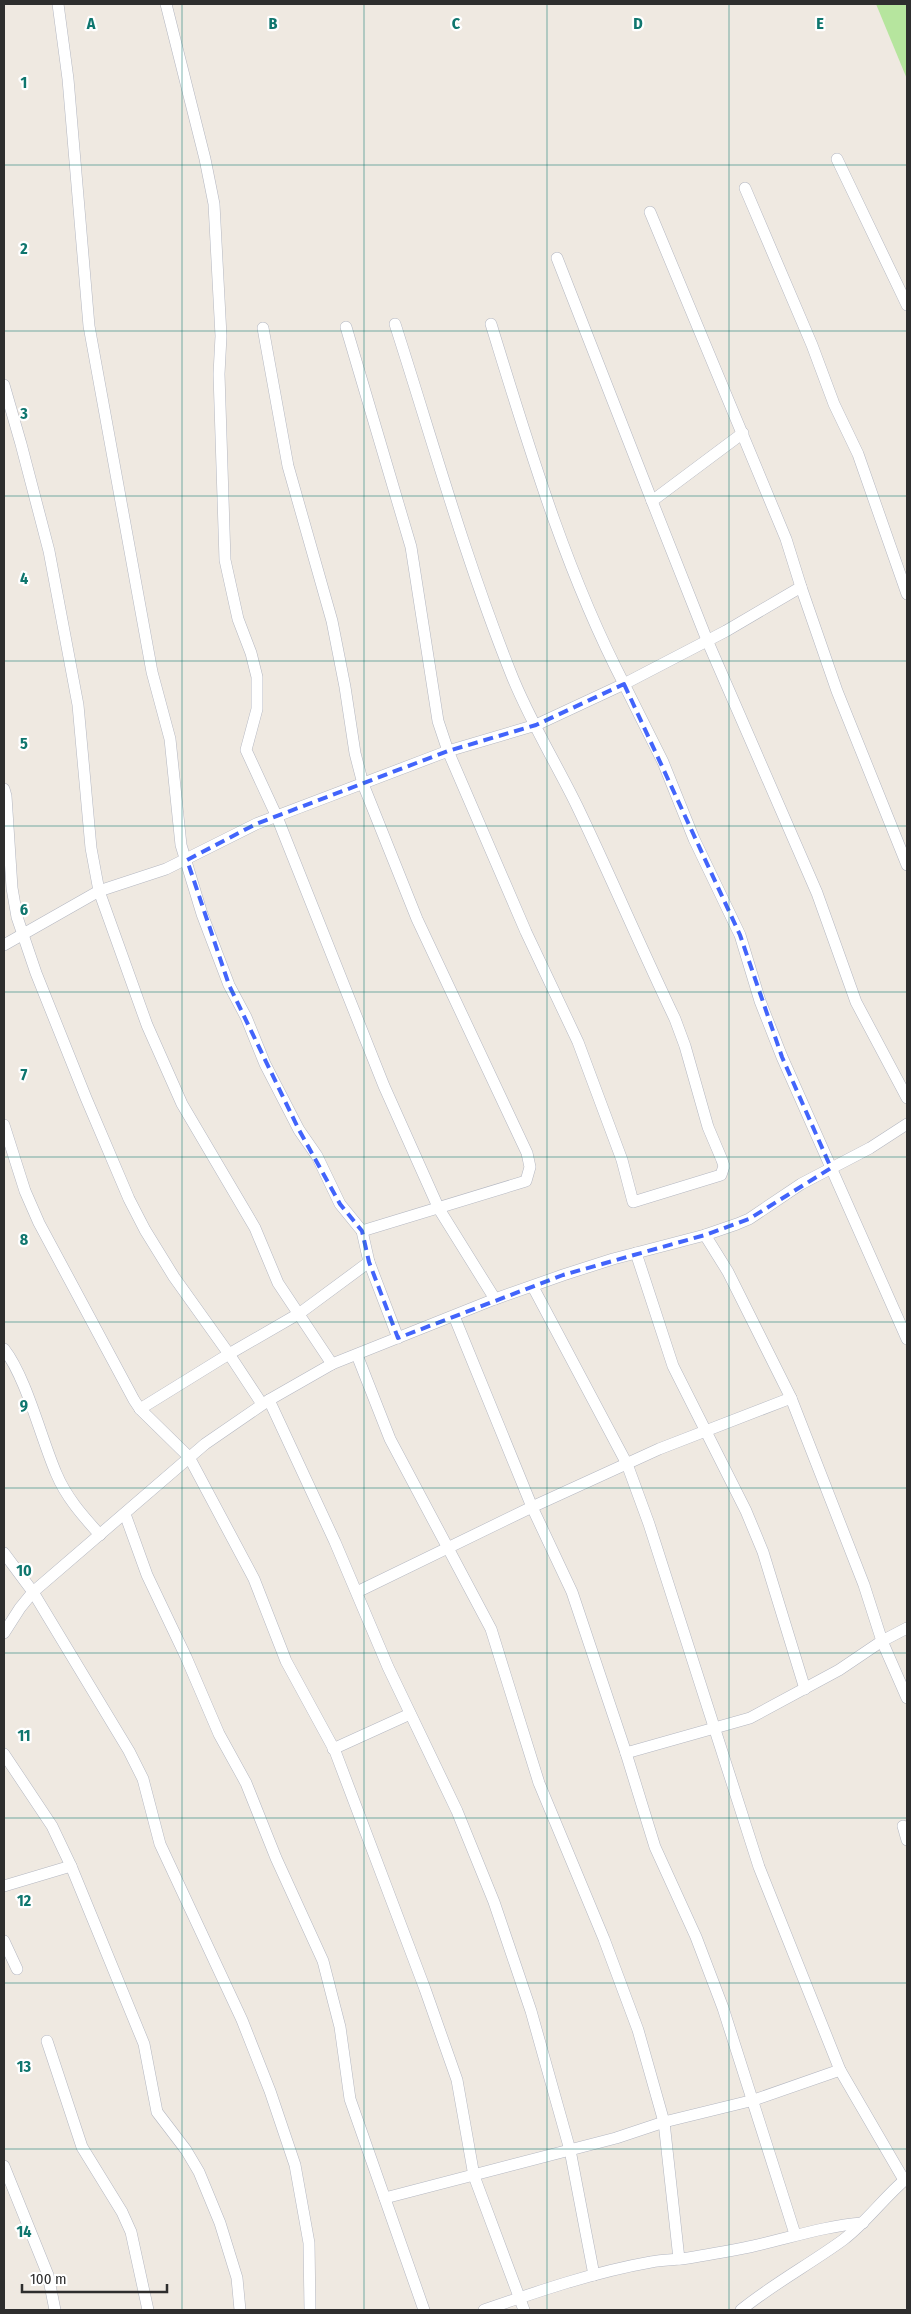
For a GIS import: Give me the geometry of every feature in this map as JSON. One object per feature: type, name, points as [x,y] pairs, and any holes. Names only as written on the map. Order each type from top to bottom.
[{"type":"street","points":[[58,4],[68,79],[89,326],[152,672],[170,739],[178,828],[214,950],[265,1064],[299,1130],[317,1156],[340,1204],[362,1231],[369,1262],[398,1338]]},
{"type":"street","points":[[166,4],[214,204],[221,336],[219,374],[225,560],[238,619],[251,653],[257,677],[258,709],[245,748],[277,817],[384,1086],[439,1209],[495,1299]]},
{"type":"street","points":[[837,159],[907,305]]},
{"type":"street","points":[[745,188],[812,345],[834,404],[858,454],[907,594]]},
{"type":"street","points":[[650,212],[786,538],[837,691],[907,865]]},
{"type":"street","points":[[557,258],[707,640],[817,893],[856,1002],[907,1098]]},
{"type":"street","points":[[346,327],[411,547],[438,721],[448,751],[526,932],[578,1042],[622,1160],[633,1202],[721,1175],[724,1166],[708,1127],[685,1046],[675,1019],[576,804],[510,672],[395,324]]},
{"type":"street","points":[[491,324],[558,533],[593,621],[663,762],[694,839],[740,935],[760,1001],[782,1057],[907,1339]]},
{"type":"street","points":[[263,328],[288,466],[332,621],[345,687],[355,754],[363,784],[417,919],[527,1153],[530,1167],[526,1180],[439,1209],[362,1231]]},
{"type":"street","points":[[4,385],[22,444],[49,551],[78,705],[91,848],[100,891],[147,1025],[182,1104],[255,1228],[278,1283],[300,1313],[332,1364]]},
{"type":"street","points":[[652,501],[743,433]]},
{"type":"street","points":[[4,945],[100,891],[187,860],[256,824],[448,751],[536,725],[624,684],[802,587]]},
{"type":"street","points":[[4,789],[12,888],[22,934],[86,1098],[129,1199],[174,1278],[265,1402],[357,1592],[410,1714],[457,1811],[494,1902],[530,2011],[570,2150],[594,2275]]},
{"type":"street","points":[[4,1633],[33,1592],[189,1457],[265,1402],[332,1364],[495,1299],[613,1259],[705,1235],[749,1218],[801,1184],[870,1148],[907,1124]]},
{"type":"street","points":[[4,1125],[25,1191],[39,1223],[140,1409],[189,1457],[254,1580],[286,1661],[333,1749],[425,1989],[457,2080],[474,2176],[523,2305]]},
{"type":"street","points":[[705,1235],[728,1272],[791,1398],[864,1585],[882,1641],[907,1698]]},
{"type":"street","points":[[636,1253],[673,1366],[746,1511],[763,1552],[805,1689]]},
{"type":"street","points":[[140,1409],[300,1313],[369,1262]]},
{"type":"street","points":[[533,1287],[627,1464],[649,1524],[759,1867],[840,2070],[906,2179],[863,2223],[843,2240],[763,2292],[741,2310]]},
{"type":"street","points":[[454,1316],[532,1506],[572,1592],[626,1753],[655,1847],[696,1937],[720,1999],[754,2100],[766,2147],[795,2234]]},
{"type":"street","points":[[4,1349],[9,1355],[24,1390],[56,1474],[72,1503],[100,1535]]},
{"type":"street","points":[[357,1355],[390,1440],[491,1629],[539,1783],[604,1939],[638,2030],[664,2122],[679,2259]]},
{"type":"street","points":[[357,1592],[532,1506],[706,1429],[791,1398]]},
{"type":"street","points":[[125,1514],[147,1575],[186,1657],[219,1734],[246,1783],[276,1858],[323,1962],[340,2027],[350,2099],[424,2310]]},
{"type":"street","points":[[4,1553],[33,1592],[129,1751],[139,1772],[160,1844],[242,2020],[270,2091],[295,2165],[309,2243],[310,2310]]},
{"type":"street","points":[[626,1753],[750,1718],[839,1670],[882,1641],[907,1628]]},
{"type":"street","points":[[333,1749],[410,1714]]},
{"type":"street","points":[[4,1754],[52,1826],[71,1866],[144,2044],[157,2112],[186,2150],[199,2172],[220,2223],[237,2278],[240,2310]]},
{"type":"street","points":[[903,1826],[907,1840]]},
{"type":"street","points":[[4,1886],[71,1866]]},
{"type":"street","points":[[4,1941],[17,1969]]},
{"type":"street","points":[[47,2041],[82,2147],[122,2212],[131,2232],[148,2310]]},
{"type":"street","points":[[385,2198],[616,2138],[664,2122],[754,2100],[840,2070]]},
{"type":"street","points":[[4,2166],[48,2276],[55,2310]]},
{"type":"street","points":[[484,2310],[523,2305],[564,2283],[653,2261],[679,2259],[749,2247],[795,2234],[863,2223]]},
{"type":"highlighted area","points":[[624,684],[740,935],[782,1057],[831,1168],[749,1219],[705,1235],[563,1275],[398,1338],[369,1262],[362,1231],[340,1204],[299,1130],[229,985],[187,860],[256,824],[448,751],[536,725]]},
{"type":"green space","points":[[876,4],[907,4],[907,79]]}]
